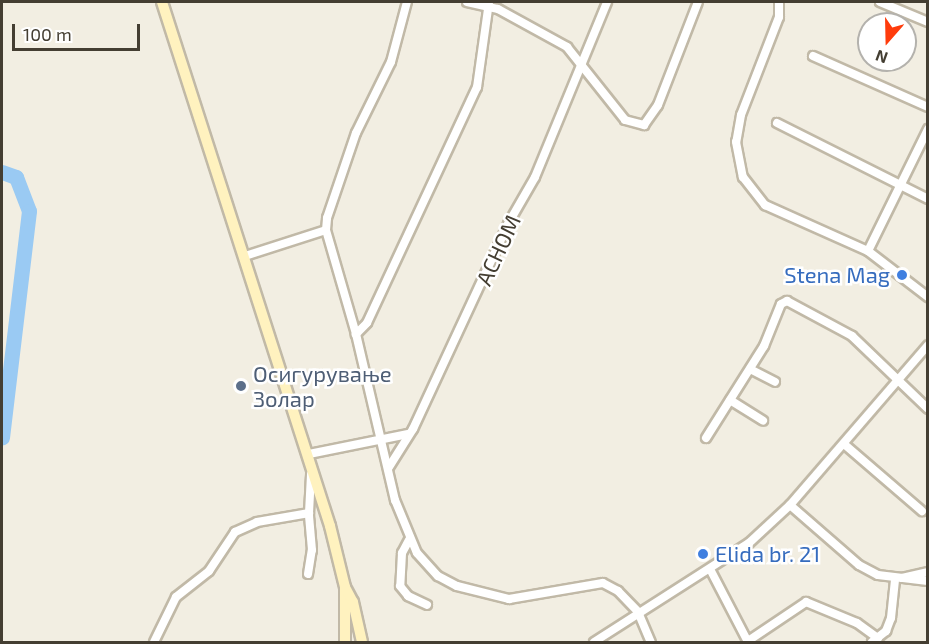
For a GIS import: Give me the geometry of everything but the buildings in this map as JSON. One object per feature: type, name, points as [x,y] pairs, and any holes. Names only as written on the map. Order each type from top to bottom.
[{"type":"main road","points":[[162,2],[310,460],[345,587],[353,602],[362,642]]},
{"type":"main road","points":[[345,587],[345,642]]},
{"type":"street","points":[[407,2],[402,30],[356,133],[330,203],[326,230],[356,334],[409,540],[438,576],[471,592],[509,599],[603,584],[618,591],[638,612],[651,642]]},
{"type":"street","points":[[467,2],[489,4],[550,36],[584,63],[625,120],[644,124],[658,105],[698,2]]},
{"type":"street","name":"АСНОМ","points":[[389,468],[408,434],[508,224],[536,177],[607,2]]},
{"type":"street","points":[[779,2],[778,17],[741,115],[736,142],[743,177],[765,205],[868,251],[927,297]]},
{"type":"street","points":[[880,2],[927,22]]},
{"type":"street","points":[[356,334],[367,323],[477,87],[489,4]]},
{"type":"street","points":[[813,56],[927,107]]},
{"type":"street","points":[[777,123],[902,183],[927,199]]},
{"type":"street","points":[[868,251],[927,129]]},
{"type":"street","points":[[244,256],[326,230]]},
{"type":"street","points":[[706,438],[750,369],[782,304],[787,301],[852,336],[927,409]]},
{"type":"street","points":[[594,642],[749,543],[790,505],[927,345]]},
{"type":"street","points":[[750,369],[775,382]]},
{"type":"street","points":[[730,400],[763,421]]},
{"type":"street","points":[[308,574],[312,550],[309,513],[310,460],[408,434]]},
{"type":"street","points":[[844,444],[922,511]]},
{"type":"street","points":[[790,505],[848,558],[878,575],[895,579],[927,581]]},
{"type":"street","points":[[154,642],[176,597],[209,571],[235,532],[257,522],[309,513]]},
{"type":"street","points":[[409,540],[402,553],[399,586],[408,596],[427,605]]},
{"type":"street","points":[[710,569],[748,642],[806,602],[857,622],[875,640],[891,618],[895,579]]},
{"type":"street","points":[[895,579],[927,572]]},
{"type":"waterway","points":[[2,172],[16,177],[29,211],[2,437]]},
{"type":"place","name":"Stena Mag","points":[[902,275]]},
{"type":"place","name":"Осигурување Золар","points":[[241,386]]},
{"type":"place","name":"Elida br. 21","points":[[703,554]]}]
